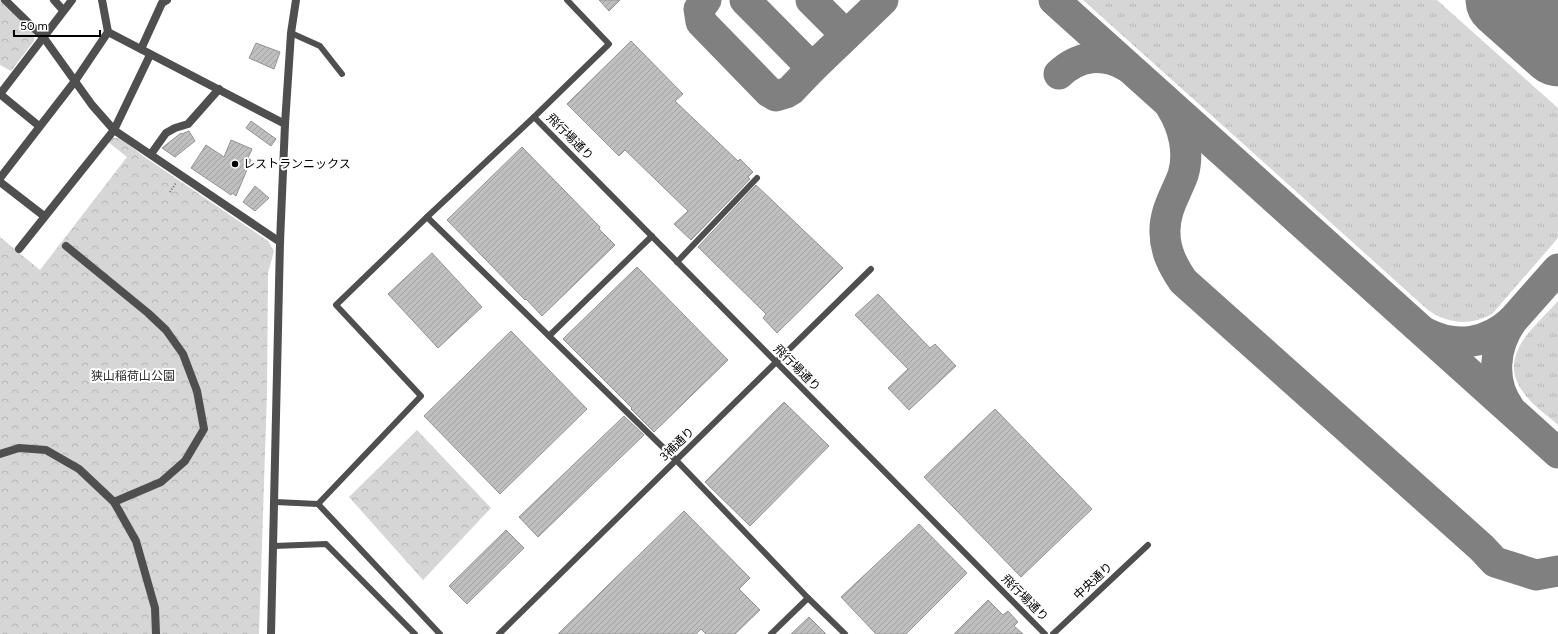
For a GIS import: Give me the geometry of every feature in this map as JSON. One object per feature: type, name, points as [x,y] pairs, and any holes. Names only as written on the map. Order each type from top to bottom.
[{"type":"street","points":[[5,0],[44,38],[92,105],[114,130],[280,242]]},
{"type":"street","points":[[54,0],[64,10]]},
{"type":"street","points":[[40,126],[0,94],[72,0]]},
{"type":"street","points":[[0,178],[75,81],[108,32],[102,0]]},
{"type":"street","points":[[142,49],[162,3],[166,0]]},
{"type":"street","points":[[271,634],[280,242],[285,124],[296,0]]},
{"type":"street","points":[[108,32],[285,124]]},
{"type":"street","points":[[19,249],[114,130],[150,55]]},
{"type":"street","points":[[150,154],[166,133],[175,128],[188,124],[219,89]]},
{"type":"street","points":[[0,182],[44,216]]},
{"type":"street","points":[[66,246],[148,313],[166,330],[183,354],[197,391],[204,429],[185,461],[161,482],[114,502]]},
{"type":"street","points":[[0,454],[19,448],[46,450],[79,469],[114,502],[136,541],[155,608],[156,634]]},
{"type":"lane","points":[[318,504],[421,396],[336,305],[609,44],[567,0]]},
{"type":"lane","points":[[292,33],[320,46],[342,74]]},
{"type":"lane","name":"飛行場通り","points":[[534,117],[1045,634]]},
{"type":"lane","points":[[677,262],[757,178]]},
{"type":"lane","points":[[427,217],[676,460],[808,598],[845,634]]},
{"type":"lane","points":[[549,336],[652,236]]},
{"type":"lane","name":"3補通り","points":[[499,634],[871,269]]},
{"type":"lane","points":[[275,502],[318,504],[440,634]]},
{"type":"lane","points":[[274,546],[326,544],[416,634]]},
{"type":"lane","name":"中央通り","points":[[1053,634],[1148,545]]},
{"type":"lane","points":[[772,634],[808,598]]},
{"type":"path","points":[[170,192],[176,183]]},
{"type":"green space","points":[[0,0],[34,33],[34,41],[11,71],[0,65]]},
{"type":"green space","points":[[1083,0],[1437,0],[1558,108],[1558,238],[1492,314],[1484,318],[1467,322],[1451,321],[1436,315],[1428,310]]},
{"type":"green space","name":"狭山稲荷山公園","points":[[111,138],[120,138],[143,156],[268,241],[274,251],[268,273],[267,394],[259,634],[0,634],[0,237],[40,270],[127,157],[108,142]]},
{"type":"green space","points":[[1558,301],[1558,425],[1537,408],[1526,396],[1517,382],[1514,369],[1515,356],[1528,333]]},
{"type":"green space","points":[[417,430],[491,508],[423,580],[349,497]]},
{"type":"building","points":[[599,0],[620,0],[609,11]]},
{"type":"building","points":[[631,41],[683,94],[675,101],[738,161],[740,159],[753,172],[748,177],[750,179],[691,240],[674,224],[688,211],[625,150],[619,156],[567,104]]},
{"type":"building","points":[[256,43],[280,52],[274,69],[249,58]]},
{"type":"building","points":[[251,121],[276,139],[271,146],[246,128]]},
{"type":"building","points":[[189,131],[195,141],[175,157],[162,148],[181,133],[182,134]]},
{"type":"building","name":"レストランニックス","points":[[231,140],[252,149],[248,158],[251,160],[236,196],[232,193],[231,195],[191,168],[206,145],[224,157]]},
{"type":"building","points":[[522,147],[600,227],[599,229],[615,245],[542,316],[447,220]]},
{"type":"building","points":[[756,185],[843,268],[777,333],[763,318],[766,314],[698,247]]},
{"type":"building","points":[[255,186],[269,198],[255,211],[243,202]]},
{"type":"building","points":[[432,253],[482,307],[438,348],[388,294]]},
{"type":"building","points":[[637,267],[728,360],[654,432],[563,339]]},
{"type":"building","points":[[878,294],[930,348],[935,344],[956,366],[909,410],[888,388],[908,369],[855,315]]},
{"type":"building","points":[[511,331],[587,409],[500,494],[424,416]]},
{"type":"building","points":[[784,402],[829,446],[750,526],[705,482]]},
{"type":"building","points":[[995,409],[1092,509],[1021,577],[924,477]]},
{"type":"building","points":[[624,416],[644,435],[538,537],[519,517]]},
{"type":"building","points":[[684,511],[750,578],[739,589],[760,610],[735,634],[706,634],[701,629],[696,634],[558,634]]},
{"type":"building","points":[[919,524],[967,573],[906,634],[876,634],[841,597]]},
{"type":"building","points":[[506,530],[524,548],[467,604],[449,586]]},
{"type":"building","points":[[988,600],[1003,615],[1008,611],[1018,622],[1014,626],[1023,634],[954,634]]},
{"type":"building","points":[[809,617],[826,634],[791,634]]},
{"type":"taxiway","points":[[706,0],[699,9],[701,22],[769,92],[776,96],[786,93],[791,90],[812,68]]},
{"type":"taxiway","points":[[745,0],[812,68],[883,0]]},
{"type":"taxiway","points":[[811,0],[846,35]]},
{"type":"taxiway","points":[[1054,0],[1558,453]]},
{"type":"taxiway","points":[[1059,74],[1074,63],[1091,58],[1108,59],[1126,66]]},
{"type":"taxiway","points":[[1171,107],[1182,131],[1186,157],[1183,175],[1166,217],[1165,240],[1170,258],[1183,281],[1482,548],[1495,562],[1536,575],[1558,571]]},
{"type":"taxiway","points":[[1510,409],[1499,388],[1497,376],[1498,353],[1501,342],[1512,321],[1558,269]]},
{"type":"taxiway","points":[[1426,333],[1449,341],[1472,341],[1482,339],[1493,334],[1512,321]]},
{"type":"runway","points":[[1504,0],[1558,48]]},
{"type":"place","name":"レストランニックス","points":[[235,164]]}]
